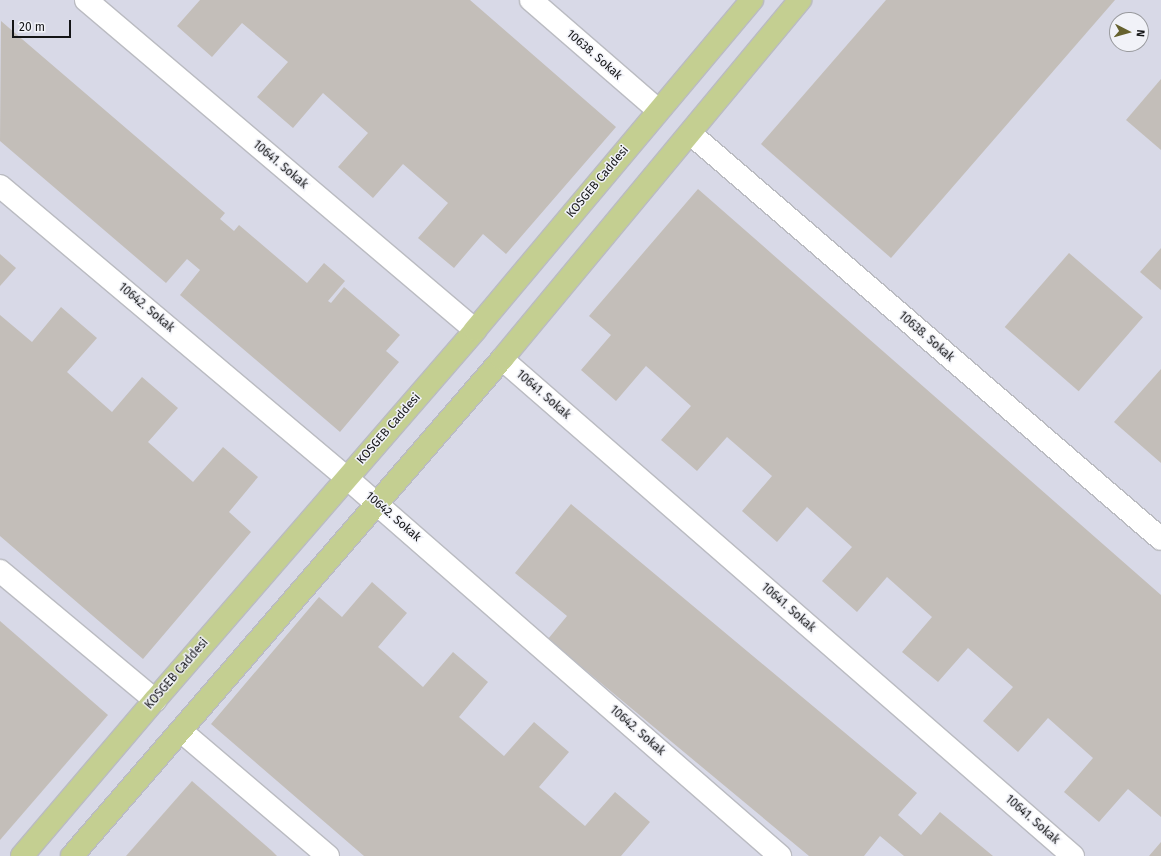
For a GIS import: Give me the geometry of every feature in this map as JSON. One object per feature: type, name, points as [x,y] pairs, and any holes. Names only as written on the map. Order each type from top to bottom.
[{"type":"main road","name":"KOSGEB Caddesi","points":[[22,856],[475,330],[658,110],[752,0]]},
{"type":"main road","points":[[72,856],[502,359],[691,134],[800,0]]},
{"type":"street","name":"10641. Sokak","points":[[86,0],[475,330]]},
{"type":"street","name":"10638. Sokak","points":[[531,0],[658,110]]},
{"type":"street","name":"10638. Sokak","points":[[691,134],[1161,539]]},
{"type":"street","name":"10642. Sokak","points":[[0,186],[347,478],[780,856]]},
{"type":"street","name":"10641. Sokak","points":[[502,359],[1073,856]]},
{"type":"street","points":[[0,571],[155,700]]},
{"type":"street","points":[[180,731],[328,856]]},
{"type":"shaded area","points":[[0,0],[1161,0],[1161,856],[0,856]]},
{"type":"building","points":[[200,0],[470,0],[616,127],[506,254],[483,234],[454,268],[418,238],[448,203],[403,164],[373,198],[338,167],[368,133],[323,93],[293,128],[257,97],[288,62],[242,23],[212,57],[177,26]]},
{"type":"building","points":[[886,0],[1115,0],[891,258],[761,144]]},
{"type":"building","points":[[1,21],[225,213],[220,219],[234,231],[239,225],[307,283],[324,263],[345,281],[328,301],[331,303],[344,287],[400,335],[386,351],[399,362],[340,432],[180,295],[200,270],[187,259],[166,283],[0,141]]},
{"type":"building","points":[[1161,79],[1161,150],[1126,120]]},
{"type":"building","points":[[698,189],[1161,595],[1161,817],[1128,789],[1099,822],[1064,792],[1093,758],[1048,718],[1018,752],[983,721],[1013,687],[968,648],[938,682],[902,652],[932,617],[887,577],[857,612],[822,581],[852,547],[807,507],[777,542],[742,511],[772,476],[727,437],[697,471],[661,440],[691,406],[646,366],[616,401],[581,370],[611,335],[589,316]]},
{"type":"building","points":[[1161,248],[1161,290],[1140,272]]},
{"type":"building","points":[[1069,253],[1143,317],[1079,391],[1005,327]]},
{"type":"building","points":[[0,254],[16,268],[0,286]]},
{"type":"building","points":[[61,307],[97,338],[67,372],[112,412],[142,377],[178,408],[148,442],[193,482],[223,447],[258,477],[229,512],[251,532],[143,659],[0,536],[0,315],[32,342]]},
{"type":"building","points":[[1161,369],[1161,463],[1114,422]]},
{"type":"building","points":[[571,504],[917,793],[898,815],[921,835],[940,812],[993,856],[904,856],[880,836],[864,856],[809,856],[548,639],[567,616],[515,573]]},
{"type":"building","points":[[372,582],[407,613],[378,647],[423,687],[453,652],[488,682],[459,717],[504,756],[534,722],[569,752],[539,787],[585,826],[615,792],[650,822],[621,856],[364,856],[211,724],[319,597],[342,617]]},
{"type":"building","points":[[0,621],[108,715],[0,840]]},
{"type":"building","points":[[192,781],[272,851],[277,856],[126,856]]},
{"type":"building","points":[[1161,842],[1161,856],[1149,856]]}]
